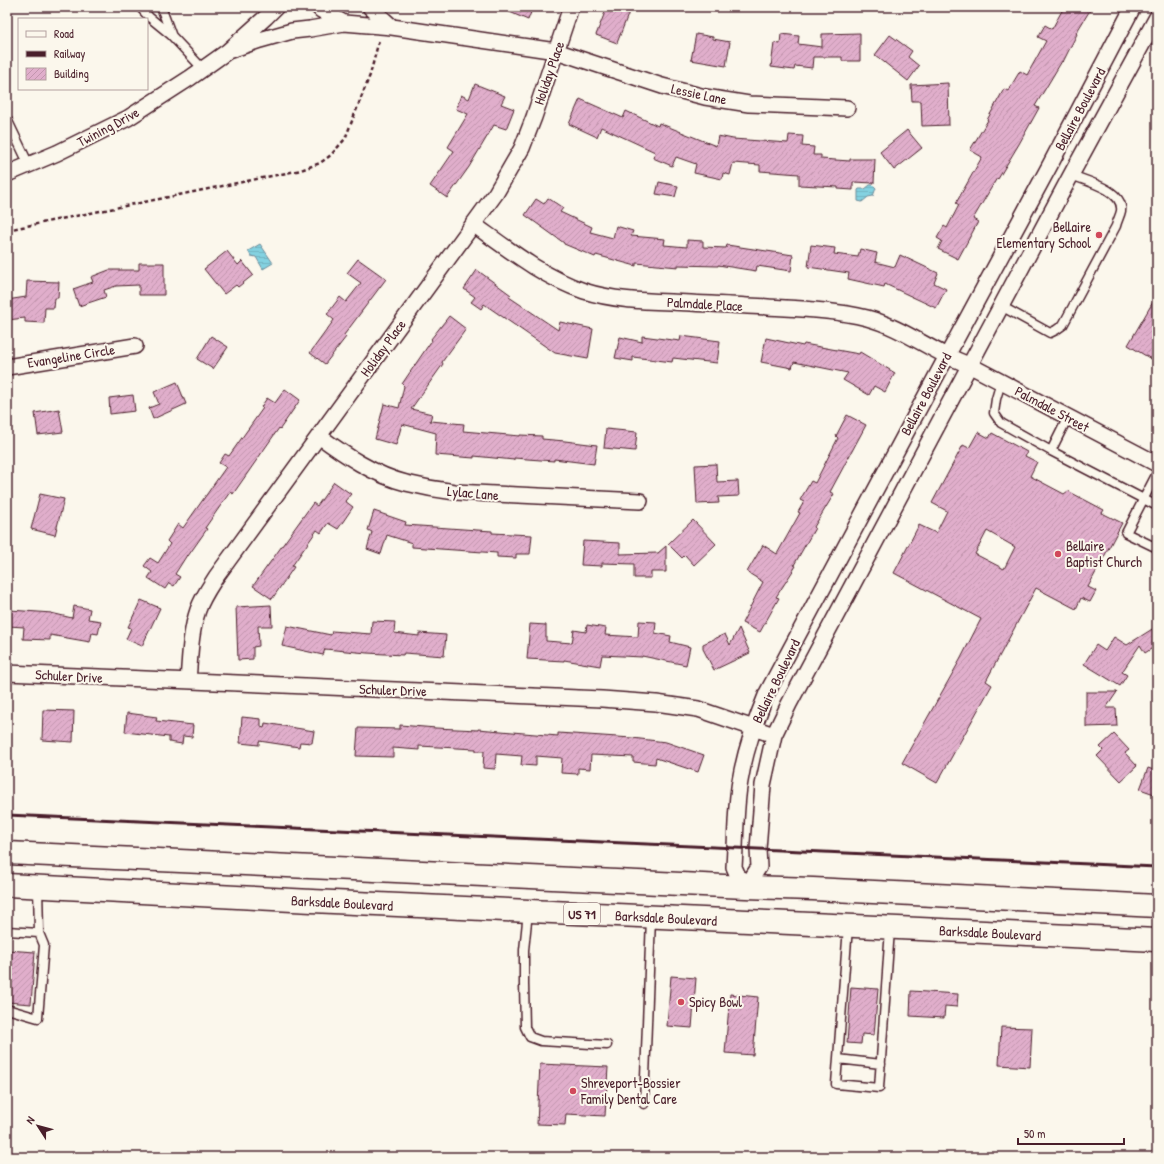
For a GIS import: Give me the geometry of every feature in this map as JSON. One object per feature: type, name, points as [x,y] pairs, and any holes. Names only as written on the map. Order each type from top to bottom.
[{"type":"main road","points":[[7,853],[1157,906]]},
{"type":"main road","name":"Barksdale Boulevard","points":[[7,885],[320,902],[1157,940]]},
{"type":"main road","points":[[744,921],[746,887]]},
{"type":"street","name":"Twining Drive","points":[[7,174],[57,153],[128,118],[228,51],[276,7]]},
{"type":"street","points":[[318,7],[344,23]]},
{"type":"street","points":[[370,7],[387,27]]},
{"type":"street","name":"Holiday Place","points":[[188,681],[193,628],[198,610],[205,595],[216,577],[496,192],[522,148],[571,7]]},
{"type":"street","name":"Bellaire Boulevard","points":[[1133,7],[767,693],[753,727],[744,759],[740,782],[734,867],[738,876],[746,887],[759,867],[758,849],[764,785],[774,735],[870,550],[1157,17]]},
{"type":"street","points":[[228,51],[292,31],[344,23]]},
{"type":"street","name":"Lessie Lane","points":[[344,23],[387,27],[556,51],[662,86],[705,97],[749,104],[848,108]]},
{"type":"street","points":[[1050,165],[1071,175]]},
{"type":"street","name":"Palmdale Place","points":[[473,224],[548,276],[601,296],[641,300],[800,308],[868,318],[915,338],[947,356]]},
{"type":"street","name":"Evangeline Circle","points":[[7,367],[135,346]]},
{"type":"street","name":"Palmdale Street","points":[[947,356],[969,365],[1157,464]]},
{"type":"street","name":"Lylac Lane","points":[[319,436],[350,457],[387,477],[405,483],[455,492],[640,501]]},
{"type":"street","points":[[850,538],[870,550]]},
{"type":"street","points":[[809,614],[830,626]]},
{"type":"street","name":"Schuler Drive","points":[[7,673],[602,699],[656,703],[698,709],[774,735]]},
{"type":"lane","points":[[140,7],[203,69]]},
{"type":"lane","points":[[161,7],[171,36]]},
{"type":"lane","points":[[7,119],[29,164]]},
{"type":"lane","points":[[1001,306],[1050,333],[1056,330],[1063,325],[1116,226],[1121,210],[1119,199],[1108,190],[1071,175]]},
{"type":"lane","points":[[1002,382],[996,399],[994,413],[1001,423],[1051,451],[1157,506]]},
{"type":"lane","points":[[1051,451],[1068,417]]},
{"type":"lane","points":[[1157,473],[1126,533],[1157,548]]},
{"type":"lane","points":[[7,1009],[38,1018],[44,945],[39,933],[38,886]]},
{"type":"lane","points":[[528,911],[524,950],[524,984],[525,1027],[530,1037],[541,1040],[606,1045]]},
{"type":"lane","points":[[644,1104],[651,917]]},
{"type":"lane","points":[[848,926],[836,1084],[879,1088],[890,928]]},
{"type":"lane","points":[[7,931],[39,933]]},
{"type":"lane","points":[[838,1059],[881,1064]]},
{"type":"path","points":[[7,230],[301,170],[320,163],[331,155],[345,139],[387,27]]},
{"type":"water","points":[[870,185],[873,185],[876,188],[873,196],[868,197],[862,202],[858,201],[858,190],[865,189]]},
{"type":"water","points":[[260,244],[273,263],[263,269],[256,257],[251,256],[248,251]]},
{"type":"building","points":[[498,7],[533,7],[528,20]]},
{"type":"building","points":[[607,7],[631,7],[617,43],[596,35]]},
{"type":"building","points":[[1064,7],[1092,7],[1076,33],[1077,34],[1063,62],[1062,61],[1035,106],[1039,108],[1019,144],[973,219],[978,222],[958,259],[938,249],[942,241],[937,238],[944,226],[947,228],[959,205],[956,203],[982,157],[970,150],[1004,89],[1008,91],[1020,71],[1027,75],[1046,41],[1038,37],[1045,25],[1052,29]]},
{"type":"building","points":[[860,33],[860,61],[842,61],[842,57],[813,57],[812,68],[795,66],[794,70],[771,67],[774,43],[780,44],[781,34],[799,36],[798,44],[822,47],[822,34]]},
{"type":"building","points":[[696,34],[730,42],[726,66],[691,60]]},
{"type":"building","points":[[890,35],[912,51],[908,57],[919,66],[908,81],[875,55]]},
{"type":"building","points":[[948,83],[949,125],[922,126],[921,101],[912,101],[911,85]]},
{"type":"building","points":[[475,84],[505,96],[501,104],[514,109],[506,129],[494,125],[469,167],[447,198],[430,186],[454,151],[448,147],[468,114],[456,109],[461,95],[469,99]]},
{"type":"building","points":[[580,99],[623,118],[626,111],[658,126],[659,123],[716,146],[718,136],[733,139],[788,143],[789,135],[803,136],[802,146],[814,147],[813,155],[821,155],[821,159],[850,161],[850,159],[875,159],[874,183],[853,182],[853,190],[838,189],[838,187],[799,185],[799,174],[760,171],[760,165],[733,163],[730,175],[723,173],[722,179],[694,173],[696,164],[676,157],[672,166],[653,158],[655,152],[601,127],[597,137],[569,124]]},
{"type":"building","points":[[907,130],[922,148],[894,170],[880,152]]},
{"type":"building","points":[[659,182],[678,186],[675,197],[656,194]]},
{"type":"building","points":[[548,198],[563,208],[560,212],[592,227],[590,232],[613,238],[616,226],[633,231],[631,236],[665,239],[664,245],[687,247],[687,240],[703,241],[703,247],[726,248],[727,245],[793,255],[791,271],[757,266],[756,271],[718,265],[678,265],[678,267],[636,263],[636,266],[596,255],[595,257],[564,244],[525,215],[536,199],[544,204]]},
{"type":"building","points":[[811,245],[835,248],[834,254],[858,257],[860,249],[877,253],[875,262],[895,267],[900,255],[938,273],[934,283],[946,289],[936,308],[885,284],[884,287],[848,279],[849,273],[808,267]]},
{"type":"building","points":[[227,251],[238,265],[242,261],[253,275],[238,287],[236,285],[224,294],[204,269]]},
{"type":"building","points":[[358,259],[386,279],[344,335],[346,337],[325,364],[310,353],[334,320],[327,314],[340,297],[346,302],[361,283],[347,273]]},
{"type":"building","points":[[139,263],[164,263],[164,295],[139,295],[139,285],[116,286],[104,290],[106,297],[79,306],[73,289],[93,282],[91,277],[109,270],[139,270]]},
{"type":"building","points":[[477,270],[511,295],[509,297],[558,330],[560,322],[593,329],[588,359],[555,353],[484,304],[481,309],[471,302],[475,297],[464,289]]},
{"type":"building","points":[[27,281],[59,282],[58,298],[55,298],[54,308],[45,308],[44,323],[25,322],[25,318],[7,320],[7,300],[26,297]]},
{"type":"building","points":[[1157,295],[1157,348],[1151,359],[1128,345]]},
{"type":"building","points":[[449,316],[466,329],[411,409],[432,414],[430,421],[464,424],[463,431],[520,436],[542,436],[542,439],[597,445],[594,464],[554,459],[554,461],[514,458],[514,460],[474,456],[474,458],[435,455],[436,433],[402,424],[396,445],[375,439],[384,404],[399,408],[404,386],[402,384],[432,340],[431,339]]},
{"type":"building","points":[[211,336],[228,347],[213,369],[197,359]]},
{"type":"building","points":[[642,336],[680,341],[681,336],[720,341],[717,363],[673,358],[672,362],[633,357],[633,361],[615,358],[620,337],[642,342]]},
{"type":"building","points":[[766,338],[803,346],[804,344],[859,354],[860,352],[895,373],[885,392],[874,386],[869,395],[843,380],[848,373],[794,362],[792,368],[761,362]]},
{"type":"building","points":[[177,382],[186,404],[153,419],[149,408],[159,404],[154,392]]},
{"type":"building","points":[[285,389],[300,400],[233,494],[230,492],[205,528],[207,529],[188,556],[187,555],[175,574],[180,577],[174,586],[169,583],[165,589],[148,578],[152,572],[144,566],[150,558],[158,563],[170,544],[167,541],[178,524],[183,528],[226,467],[219,463],[225,454],[229,456],[263,408],[261,407],[267,398],[275,403]]},
{"type":"building","points":[[133,395],[135,411],[110,414],[109,398]]},
{"type":"building","points":[[59,409],[63,432],[38,435],[35,413]]},
{"type":"building","points":[[847,415],[866,425],[830,492],[834,494],[814,527],[815,528],[794,565],[796,566],[776,597],[779,598],[760,632],[742,623],[763,582],[747,572],[763,545],[777,554],[800,513],[798,512],[804,502],[800,500],[811,481],[815,483],[838,438],[836,436]]},
{"type":"building","points":[[606,429],[637,432],[635,451],[604,448]]},
{"type":"building","name":"Bellaire Baptist Church","points":[[978,432],[989,438],[992,433],[1027,452],[1025,456],[1037,462],[1030,476],[1064,494],[1068,491],[1104,510],[1102,513],[1122,523],[1088,587],[1096,591],[1090,602],[1081,598],[1076,609],[1036,588],[986,681],[992,685],[937,783],[902,763],[960,660],[981,619],[894,573],[919,525],[936,533],[947,511],[932,503],[963,445],[969,448]],"holes":[[[987,531],[1015,547],[1004,569],[975,554]]]},
{"type":"building","points":[[716,464],[717,482],[738,481],[739,496],[718,497],[719,503],[697,504],[695,465]]},
{"type":"building","points":[[334,482],[351,494],[345,501],[353,507],[338,529],[328,523],[321,533],[317,530],[292,566],[294,567],[272,599],[253,586],[313,503],[317,506]]},
{"type":"building","points":[[40,494],[64,499],[55,535],[31,529]]},
{"type":"building","points":[[374,511],[406,522],[405,525],[532,535],[530,554],[516,554],[516,558],[497,557],[497,553],[412,547],[412,543],[387,535],[381,554],[367,549],[372,532],[368,530]]},
{"type":"building","points":[[693,520],[716,544],[694,565],[685,555],[682,558],[668,544]]},
{"type":"building","points":[[583,541],[620,543],[620,554],[658,553],[666,546],[666,572],[651,572],[651,578],[634,578],[634,564],[602,563],[602,566],[581,565]]},
{"type":"building","points":[[141,600],[160,608],[142,646],[126,639],[131,628],[128,627]]},
{"type":"building","points":[[271,605],[272,626],[258,626],[259,646],[253,647],[253,659],[238,660],[236,607]]},
{"type":"building","points":[[74,606],[90,609],[88,619],[101,621],[98,634],[92,633],[90,642],[50,635],[50,640],[23,639],[24,627],[8,626],[10,610],[52,613],[72,618]]},
{"type":"building","points":[[372,621],[395,622],[394,633],[419,636],[419,633],[446,635],[444,656],[404,653],[403,655],[367,653],[325,649],[323,655],[282,646],[287,626],[331,635],[332,631],[371,634]]},
{"type":"building","points":[[639,621],[656,622],[655,633],[671,636],[670,642],[690,647],[686,665],[642,656],[602,655],[600,666],[564,660],[527,659],[530,624],[546,625],[546,641],[572,643],[574,630],[586,632],[587,625],[606,628],[605,635],[638,637]]},
{"type":"building","points":[[1157,626],[1157,645],[1145,653],[1140,645],[1122,672],[1127,675],[1120,686],[1084,664],[1096,645],[1105,651],[1114,637],[1127,645]]},
{"type":"building","points":[[739,628],[750,653],[714,670],[703,649],[703,644],[725,634],[730,645]]},
{"type":"building","points":[[1086,692],[1117,692],[1106,708],[1116,708],[1117,726],[1086,727]]},
{"type":"building","points":[[43,710],[74,711],[73,742],[42,740]]},
{"type":"building","points":[[127,713],[157,717],[156,721],[193,725],[192,737],[183,736],[182,744],[169,742],[169,737],[125,732]]},
{"type":"building","points":[[242,717],[261,719],[261,727],[264,728],[265,723],[314,731],[312,743],[300,742],[299,747],[259,741],[259,745],[240,743]]},
{"type":"building","points":[[400,725],[478,729],[558,736],[558,733],[632,738],[666,742],[704,755],[698,772],[656,758],[655,764],[633,762],[633,757],[591,755],[590,769],[578,768],[578,774],[561,773],[562,758],[536,756],[536,766],[521,765],[522,756],[496,754],[495,769],[483,768],[484,751],[476,751],[476,749],[419,746],[419,750],[393,748],[393,757],[356,756],[358,728],[400,729]]},
{"type":"building","points":[[1114,734],[1129,750],[1125,753],[1137,766],[1121,781],[1097,756],[1103,750],[1100,747]]},
{"type":"building","points":[[1148,768],[1157,771],[1157,795],[1140,789]]},
{"type":"building","points":[[7,950],[35,952],[31,1004],[7,1002]]},
{"type":"building","name":"Spicy Bowl","points":[[671,976],[696,978],[692,1028],[667,1026]]},
{"type":"building","points":[[851,987],[878,989],[874,1035],[862,1034],[861,1044],[847,1043]]},
{"type":"building","points":[[911,991],[958,994],[957,1007],[945,1006],[944,1018],[910,1016]]},
{"type":"building","points":[[730,994],[758,997],[753,1055],[725,1053]]},
{"type":"building","points":[[1001,1027],[1032,1028],[1030,1067],[999,1065]]},
{"type":"building","name":"Shreveport-Bossier Family Dental Care","points":[[540,1064],[608,1067],[605,1116],[566,1114],[565,1125],[537,1124]]},
{"type":"railway","points":[[7,815],[1157,867]]},
{"type":"place","name":"Bellaire Elementary School","points":[[1099,235]]},
{"type":"place","name":"Bellaire Baptist Church","points":[[1058,554]]},
{"type":"place","name":"Spicy Bowl","points":[[681,1002]]},
{"type":"place","name":"Shreveport-Bossier Family Dental Care","points":[[573,1091]]}]
